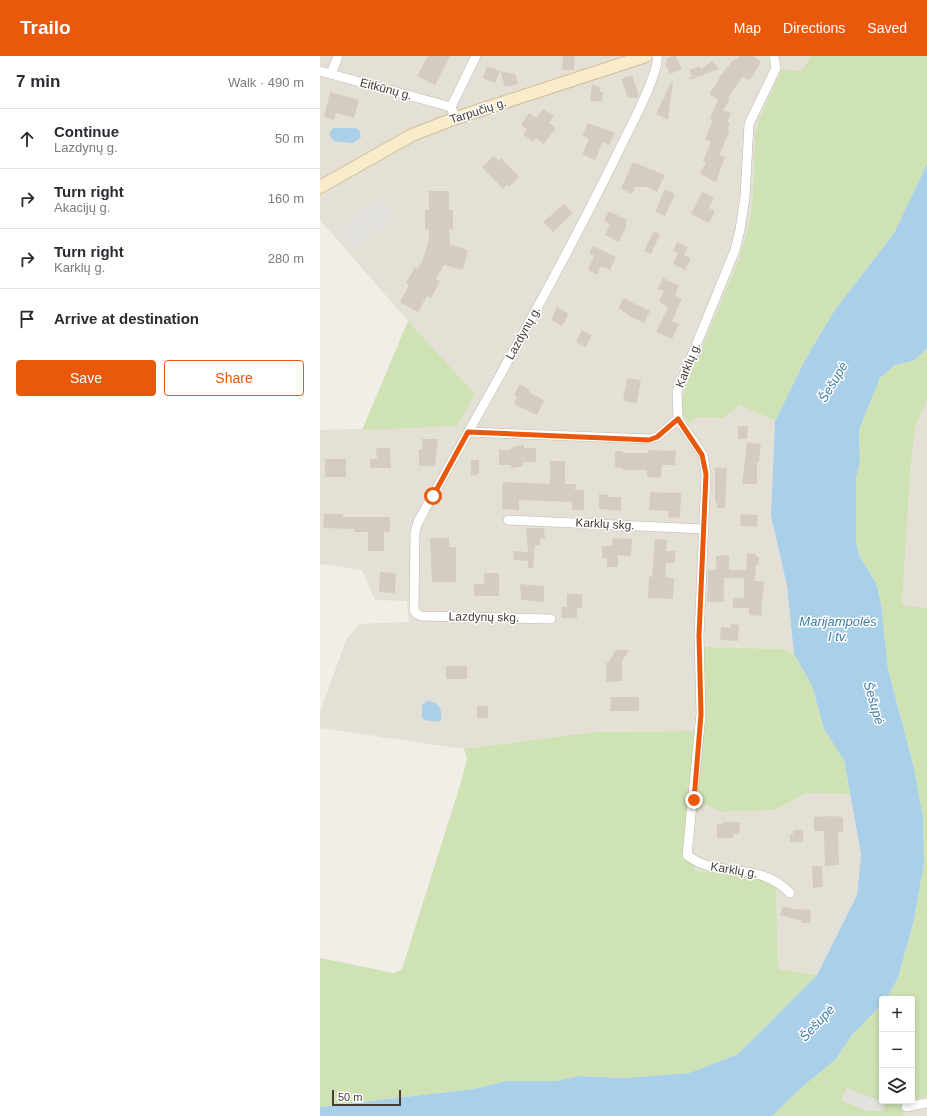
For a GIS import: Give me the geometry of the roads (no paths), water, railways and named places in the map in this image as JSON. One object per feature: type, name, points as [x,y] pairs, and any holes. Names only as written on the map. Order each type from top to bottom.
[{"type":"main road","name":"Tarpučių g.","points":[[320,187],[454,112],[646,56]]},
{"type":"street","points":[[331,74],[338,56]]},
{"type":"street","points":[[454,112],[476,56]]},
{"type":"street","name":"Lazdynų g.","points":[[417,614],[414,610],[414,602],[415,532],[418,522],[580,231],[642,103],[658,63],[657,56]]},
{"type":"street","name":"Karklų g.","points":[[774,56],[776,68],[748,124],[745,196],[740,230],[730,265],[677,392],[678,419],[702,455],[706,474],[699,636],[701,714],[687,855],[706,866],[757,873],[773,878],[790,893]]},
{"type":"street","name":"Eitkūnų g.","points":[[320,71],[454,112]]},
{"type":"street","points":[[468,432],[649,440],[657,437],[678,419]]},
{"type":"street","name":"Karklų skg.","points":[[508,520],[703,530]]},
{"type":"street","name":"Lazdynų skg.","points":[[417,614],[421,616],[551,619]]},
{"type":"street","points":[[906,1107],[927,1103]]},
{"type":"water","points":[[333,128],[355,128],[359,130],[361,137],[353,143],[334,141],[329,134]]},
{"type":"water","name":"Marijampolės I tv.","points":[[927,164],[927,349],[913,361],[895,365],[880,378],[859,430],[860,461],[856,478],[856,541],[859,555],[876,583],[881,603],[888,669],[914,768],[923,817],[924,864],[913,924],[898,978],[888,996],[879,996],[879,1007],[852,1035],[836,1059],[801,1088],[772,1116],[320,1116],[320,1107],[473,1089],[507,1081],[556,1081],[579,1076],[625,1078],[689,1073],[738,1054],[817,975],[857,895],[861,854],[844,760],[824,729],[812,686],[794,654],[787,586],[771,516],[775,421],[805,360],[834,311],[894,233]]},
{"type":"water","points":[[432,701],[439,707],[441,720],[438,722],[424,720],[422,717],[422,704]]},
{"type":"water label","name":"Šešupė","points":[[833,382]]},
{"type":"water label","name":"Šešupė","points":[[874,703]]},
{"type":"water label","name":"Šešupė","points":[[817,1023]]}]
